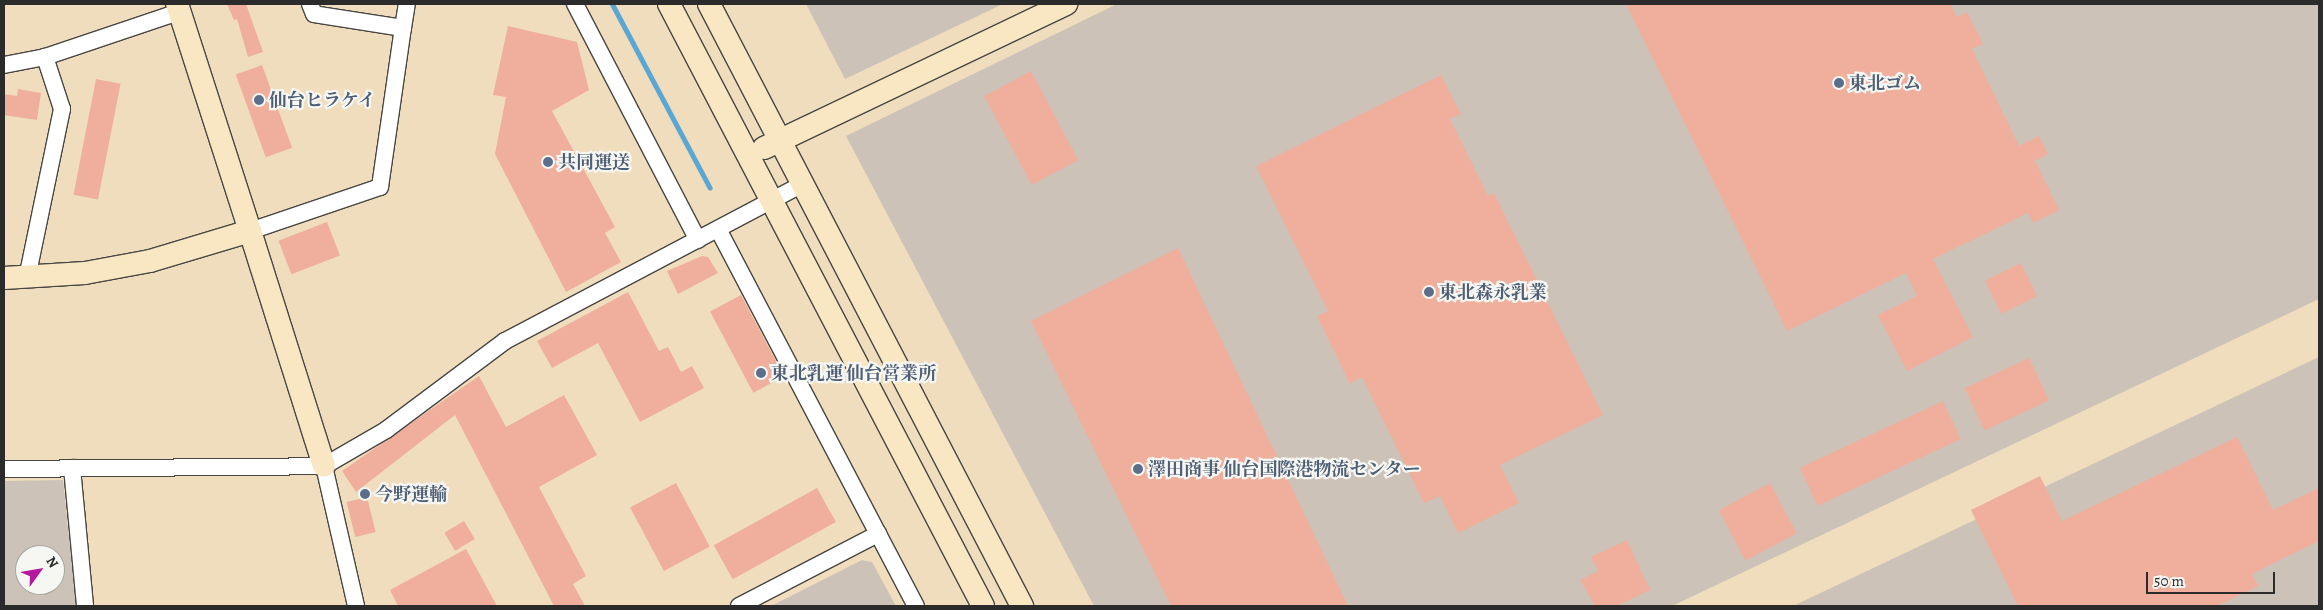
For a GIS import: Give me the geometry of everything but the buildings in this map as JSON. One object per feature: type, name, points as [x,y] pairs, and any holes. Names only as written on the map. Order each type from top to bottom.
[{"type":"street","points":[[310,4],[314,14],[404,28]]},
{"type":"street","points":[[4,278],[85,273],[150,261],[250,231],[380,186],[407,4]]},
{"type":"street","points":[[575,4],[698,240]]},
{"type":"street","points":[[669,4],[750,155],[983,606]]},
{"type":"street","points":[[709,4],[778,141],[1022,606]]},
{"type":"street","points":[[750,155],[1066,4]]},
{"type":"street","points":[[4,65],[45,57],[178,8],[324,466],[356,606]]},
{"type":"street","points":[[27,278],[62,109],[45,57]]},
{"type":"street","points":[[4,468],[324,466],[386,430],[505,341],[801,185]]},
{"type":"street","points":[[718,229],[916,606]]},
{"type":"street","points":[[72,468],[85,606]]},
{"type":"street","points":[[738,606],[878,534]]},
{"type":"shaded area","points":[[806,4],[1003,4],[845,79]]},
{"type":"shaded area","points":[[1117,4],[2319,4],[2319,299],[1672,606],[1094,606],[846,136]]},
{"type":"shaded area","points":[[2319,357],[2319,606],[1793,606]]},
{"type":"shaded area","points":[[63,480],[76,606],[4,606],[4,481]]},
{"type":"shaded area","points":[[862,560],[872,562],[896,606],[771,606]]},
{"type":"waterway","points":[[612,4],[710,188]]},
{"type":"place","name":"東北ゴム","points":[[1839,83]]},
{"type":"place","name":"仙台ヒラケイ","points":[[259,100]]},
{"type":"place","name":"共同運送","points":[[548,162]]},
{"type":"place","name":"東北森永乳業","points":[[1429,292]]},
{"type":"place","name":"東北乳運 仙台営業所","points":[[761,373]]},
{"type":"place","name":"澤田商事 仙台国際港物流センター","points":[[1138,469]]},
{"type":"place","name":"今野運輸","points":[[365,494]]}]
